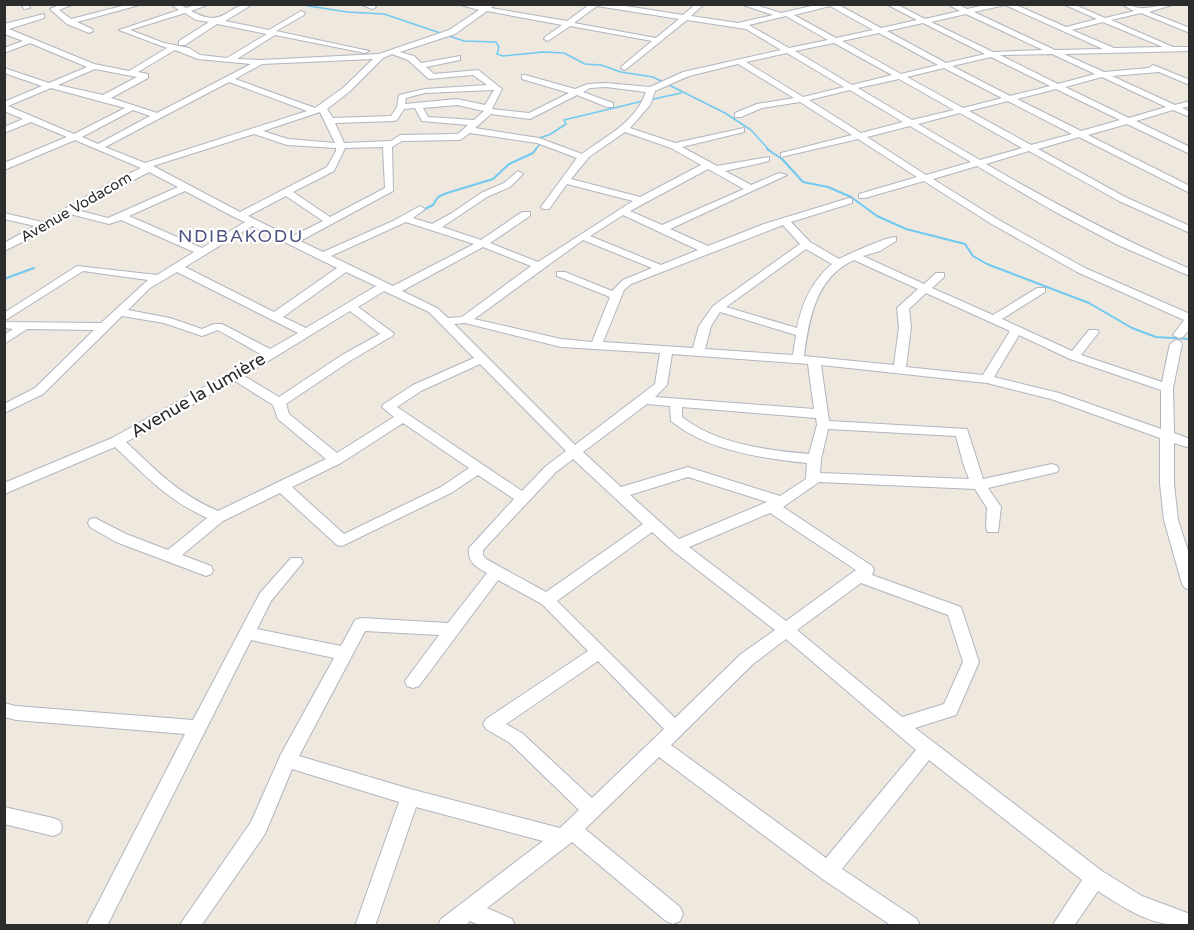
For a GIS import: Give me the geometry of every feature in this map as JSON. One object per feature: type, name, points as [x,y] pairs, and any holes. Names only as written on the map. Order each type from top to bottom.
[{"type":"street","points":[[71,4],[54,9],[69,22],[89,31]]},
{"type":"street","points":[[69,22],[140,4]]},
{"type":"street","points":[[173,4],[184,12],[199,18],[377,53],[380,56]]},
{"type":"street","points":[[207,4],[123,30],[172,48],[186,50],[198,57],[228,61],[261,62],[380,56],[444,35],[488,7]]},
{"type":"street","points":[[182,43],[250,4]]},
{"type":"street","points":[[363,4],[372,7]]},
{"type":"street","points":[[460,4],[488,7],[657,40]]},
{"type":"street","points":[[548,39],[596,4],[686,19],[740,25],[831,4],[1079,135],[1190,190]]},
{"type":"street","points":[[626,68],[701,4]]},
{"type":"street","points":[[743,4],[784,15],[900,76],[1122,199],[1190,230]]},
{"type":"street","points":[[889,4],[1190,151]]},
{"type":"street","points":[[950,4],[1190,115]]},
{"type":"street","points":[[401,107],[457,102],[488,110],[530,116],[594,84],[651,90],[686,74],[739,61],[1002,4]]},
{"type":"street","points":[[1007,4],[1132,58]]},
{"type":"street","points":[[1066,4],[1190,56]]},
{"type":"street","points":[[1124,4],[1190,31]]},
{"type":"street","points":[[1065,30],[1172,4]]},
{"type":"street","points":[[87,7],[101,13]]},
{"type":"street","points":[[228,61],[301,13]]},
{"type":"street","points":[[6,30],[41,16]]},
{"type":"street","points":[[740,25],[852,87],[1053,207],[1122,243],[1190,273]]},
{"type":"street","points":[[6,30],[27,42],[95,66],[145,76],[104,98]]},
{"type":"street","points":[[285,61],[296,48],[310,39]]},
{"type":"street","points":[[4,51],[27,42]]},
{"type":"street","points":[[131,73],[172,48]]},
{"type":"street","points":[[738,115],[760,106],[803,99],[992,54],[1190,50]]},
{"type":"street","points":[[393,52],[411,58],[432,77],[475,72],[497,87]]},
{"type":"street","points":[[318,110],[346,90],[380,56]]},
{"type":"street","points":[[420,66],[457,58]]},
{"type":"street","points":[[739,61],[803,99],[991,220],[1081,270],[1190,319],[1178,340],[1167,388],[1166,437],[1171,520],[1190,584]]},
{"type":"street","points":[[100,146],[261,62]]},
{"type":"street","points":[[1141,62],[1190,83]]},
{"type":"street","points":[[4,107],[95,66]]},
{"type":"street","points":[[784,155],[809,151],[909,122],[1102,75],[1137,70],[1190,74]]},
{"type":"street","points":[[7,73],[104,98],[158,116]]},
{"type":"street","points":[[525,77],[610,105]]},
{"type":"street","points":[[6,406],[39,391],[103,327],[157,279],[202,252],[286,192],[331,169],[340,151],[340,145],[326,112],[271,96],[229,79]]},
{"type":"street","points":[[328,121],[394,118],[401,107],[402,97],[425,91],[497,87]]},
{"type":"street","points":[[253,130],[268,138],[297,145],[393,144],[400,138],[460,137],[488,110],[497,87]]},
{"type":"street","points":[[546,207],[582,157],[636,120],[649,101],[651,90]]},
{"type":"street","points":[[862,196],[1190,103]]},
{"type":"street","points":[[418,105],[425,119],[473,126],[539,141],[582,157]]},
{"type":"street","points":[[4,107],[147,167],[246,219],[433,310],[574,452],[677,546],[786,630],[928,749],[1095,878],[1136,904],[1190,924]]},
{"type":"street","points":[[4,167],[75,137],[133,107]]},
{"type":"street","name":"Avenue Vodacom","points":[[4,248],[147,167],[318,110]]},
{"type":"street","points":[[4,130],[31,119]]},
{"type":"street","points":[[623,128],[674,146],[751,189]]},
{"type":"street","points":[[674,146],[741,130]]},
{"type":"street","points":[[292,241],[390,189],[387,144]]},
{"type":"street","points":[[465,320],[537,265],[640,200],[710,168],[766,159]]},
{"type":"street","points":[[432,228],[456,215],[484,195],[507,184],[518,174]]},
{"type":"street","points":[[662,229],[782,175]]},
{"type":"street","points":[[566,180],[640,200]]},
{"type":"street","points":[[71,211],[109,221],[185,187]]},
{"type":"street","points":[[286,192],[330,221]]},
{"type":"street","points":[[596,346],[619,288],[627,282],[705,249],[849,201]]},
{"type":"street","points":[[323,256],[404,218],[420,208]]},
{"type":"street","points":[[623,211],[705,249]]},
{"type":"street","name":"Avenue la lumière","points":[[4,489],[117,441],[235,376],[350,306],[389,288],[434,272],[484,244],[526,214]]},
{"type":"street","points":[[4,216],[46,226]]},
{"type":"street","points":[[121,216],[202,252]]},
{"type":"street","points":[[404,218],[484,244],[537,265]]},
{"type":"street","points":[[785,221],[806,244],[839,264]]},
{"type":"street","points":[[582,236],[660,268]]},
{"type":"street","points":[[798,359],[801,333],[808,303],[814,290],[839,264],[870,249],[876,249],[892,239]]},
{"type":"street","points":[[698,354],[705,326],[717,308],[806,244]]},
{"type":"street","points":[[854,256],[1074,356],[1167,388]]},
{"type":"street","points":[[176,267],[306,333]]},
{"type":"street","points":[[275,317],[345,267]]},
{"type":"street","points":[[4,318],[81,268],[157,279]]},
{"type":"street","points":[[561,274],[616,296]]},
{"type":"street","points":[[900,368],[905,327],[903,308],[940,275]]},
{"type":"street","points":[[993,320],[1041,290]]},
{"type":"street","points":[[279,403],[346,358],[388,334],[350,306]]},
{"type":"street","points":[[717,308],[801,333]]},
{"type":"street","points":[[119,312],[166,320],[202,333],[218,326],[270,354]]},
{"type":"street","points":[[444,322],[465,320],[561,343],[798,359],[987,379],[1055,396],[1190,444]]},
{"type":"street","points":[[4,325],[103,327]]},
{"type":"street","points":[[4,341],[24,326]]},
{"type":"street","points":[[987,379],[1016,330]]},
{"type":"street","points":[[1074,356],[1093,332]]},
{"type":"street","points":[[666,351],[661,384],[644,400],[551,470],[476,548],[474,556],[496,572],[547,600],[676,729]]},
{"type":"street","points":[[481,359],[417,388],[388,407],[522,498]]},
{"type":"street","points":[[677,546],[777,504],[813,481],[814,459],[822,419],[814,361]]},
{"type":"street","points":[[235,376],[279,403],[284,416],[336,460]]},
{"type":"street","points":[[644,400],[962,432],[966,458],[978,484],[994,507],[993,528]]},
{"type":"street","points":[[676,403],[676,418],[682,424],[720,441],[777,456],[814,459]]},
{"type":"street","points":[[169,556],[218,517],[336,460],[403,417]]},
{"type":"street","points":[[117,441],[165,487],[187,503],[218,517]]},
{"type":"street","points":[[283,487],[342,541],[446,490],[477,469]]},
{"type":"street","points":[[813,477],[978,484],[993,483],[1052,469]]},
{"type":"street","points":[[448,926],[567,834],[747,659],[867,570],[777,504],[688,472],[619,493]]},
{"type":"street","points":[[95,523],[121,538],[206,570]]},
{"type":"street","points":[[547,600],[653,524]]},
{"type":"street","points":[[96,926],[265,597],[296,562]]},
{"type":"street","points":[[413,681],[496,572]]},
{"type":"street","points":[[859,576],[954,611],[972,662],[950,710],[900,725]]},
{"type":"street","points":[[189,926],[258,828],[287,760],[362,624],[452,630]]},
{"type":"street","points":[[247,633],[345,654]]},
{"type":"street","points":[[592,810],[516,738],[492,724],[599,652]]},
{"type":"street","points":[[4,710],[198,728]]},
{"type":"street","points":[[658,746],[828,871],[910,926]]},
{"type":"street","points":[[828,871],[928,749]]},
{"type":"street","points":[[287,760],[410,797],[567,834],[673,914]]},
{"type":"street","points":[[365,926],[410,797]]},
{"type":"street","points":[[4,814],[52,827]]},
{"type":"street","points":[[1062,926],[1095,878]]},
{"type":"street","points":[[468,910],[504,926]]},
{"type":"waterway","points":[[296,4],[347,12],[384,14],[464,41],[496,42],[499,47],[497,54],[503,56],[543,52],[564,53],[585,64],[601,65],[621,72],[653,77],[725,113],[751,130],[769,150]]},
{"type":"waterway","points":[[649,100],[681,93]]},
{"type":"waterway","points":[[535,150],[540,144],[539,138],[549,135],[566,124],[564,120],[643,101]]},
{"type":"waterway","points":[[421,211],[433,205],[438,197],[493,179],[509,164],[533,153],[536,149]]},
{"type":"waterway","points":[[767,149],[782,159],[803,182],[828,187],[851,197],[877,216],[906,229],[965,244],[973,256],[987,264],[1089,303],[1132,328],[1156,337],[1190,339]]},
{"type":"waterway","points":[[4,279],[34,268]]},
{"type":"district","name":"NDIBAKODU","points":[[241,236]]}]
